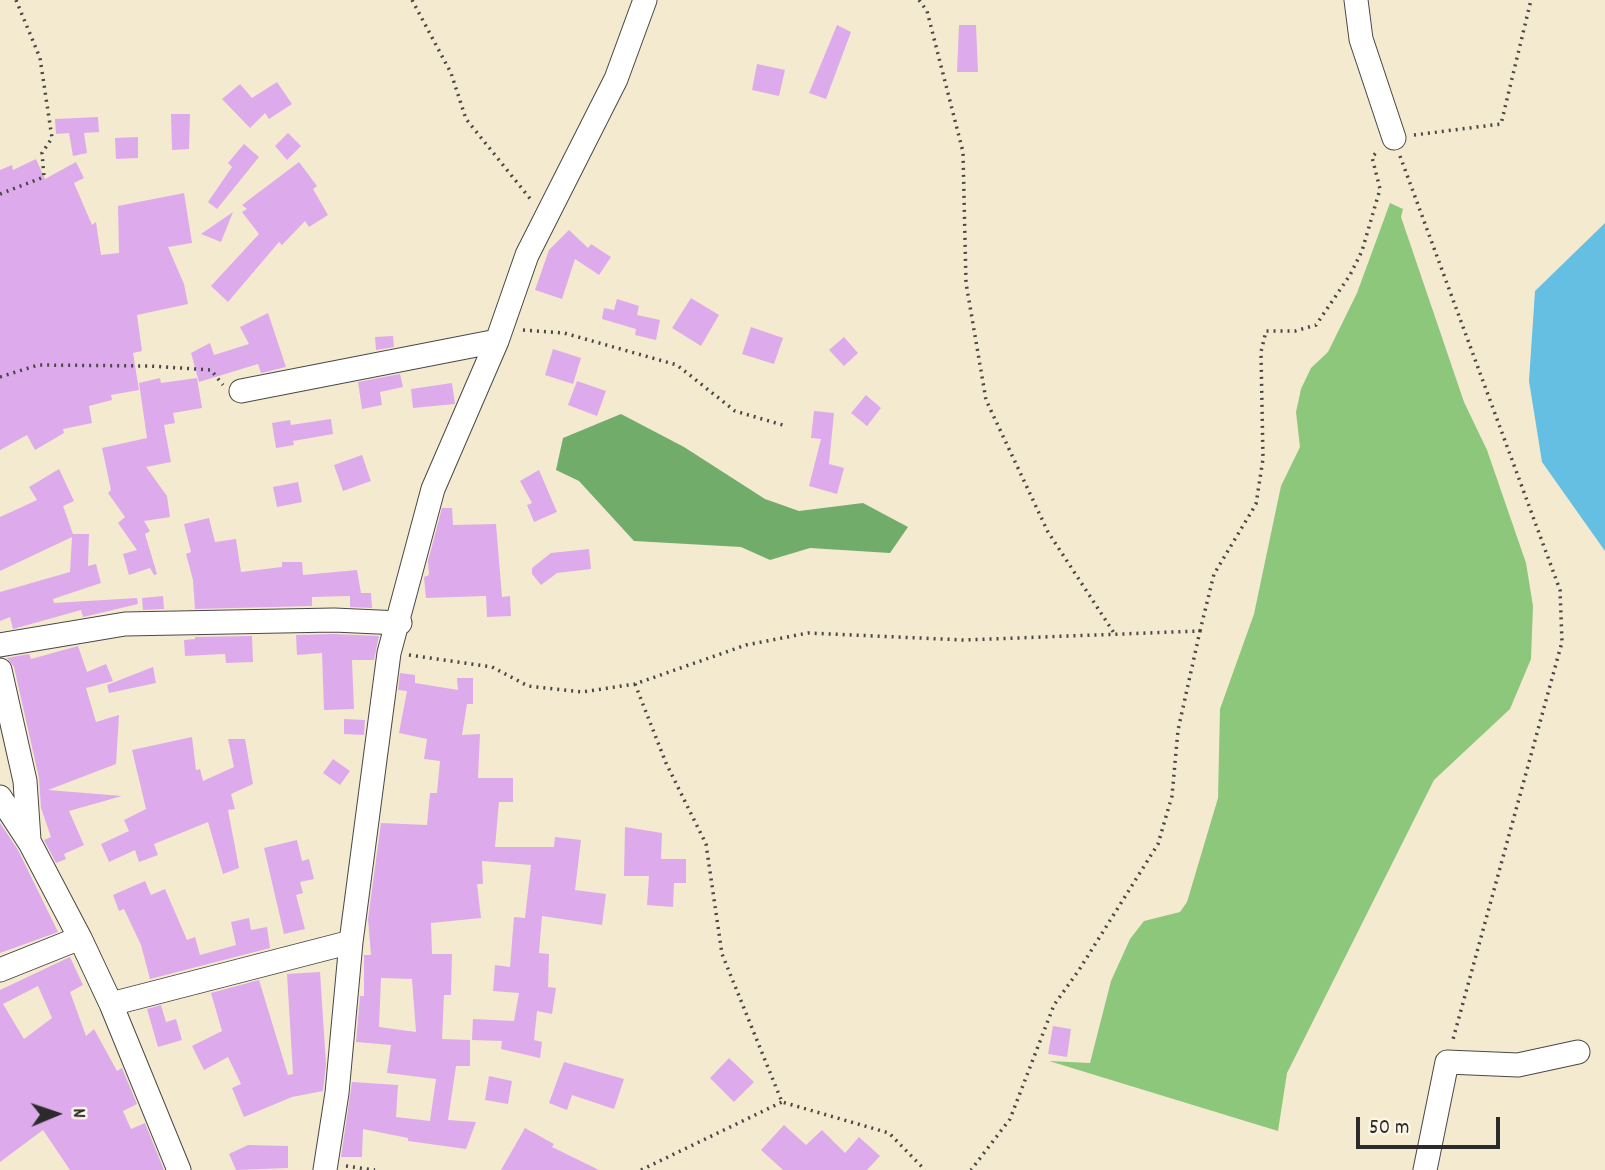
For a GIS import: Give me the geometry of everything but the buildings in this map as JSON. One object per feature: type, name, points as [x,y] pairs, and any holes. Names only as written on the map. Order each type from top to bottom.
[{"type":"street","points":[[325,1167],[337,1093],[351,942],[389,653],[400,623],[433,489],[499,336],[527,255],[616,79],[645,0]]},
{"type":"street","points":[[1356,0],[1361,39],[1394,138]]},
{"type":"street","points":[[241,391],[499,336]]},
{"type":"street","points":[[0,645],[125,624],[334,620],[400,623]]},
{"type":"street","points":[[0,670],[25,781],[30,843]]},
{"type":"street","points":[[0,797],[30,843],[80,938],[111,1004],[179,1170]]},
{"type":"street","points":[[0,970],[80,938]]},
{"type":"street","points":[[111,1004],[351,942]]},
{"type":"street","points":[[1425,1170],[1447,1062],[1518,1065],[1578,1052]]},
{"type":"path","points":[[0,194],[44,177],[42,153],[52,138],[40,58],[16,0]]},
{"type":"path","points":[[412,0],[451,73],[466,118],[546,218]]},
{"type":"path","points":[[919,0],[927,11],[963,152],[966,283],[986,400],[1048,532],[1114,633]]},
{"type":"path","points":[[971,1170],[1010,1119],[1054,1005],[1158,844],[1172,796],[1178,730],[1214,574],[1256,504],[1264,459],[1261,352],[1266,331],[1295,331],[1316,325],[1350,275],[1362,251],[1380,189],[1372,157],[1394,138],[1500,124],[1531,0]]},
{"type":"path","points":[[1394,138],[1560,590],[1562,642],[1447,1062]]},
{"type":"path","points":[[499,336],[564,333],[677,365],[735,411],[786,426]]},
{"type":"path","points":[[0,377],[38,365],[150,366],[211,370],[223,386],[241,391]]},
{"type":"path","points":[[389,653],[444,658],[492,667],[528,686],[582,692],[635,684],[746,645],[808,633],[964,640],[1200,631]]},
{"type":"path","points":[[635,684],[666,763],[706,844],[722,954],[782,1102]]},
{"type":"path","points":[[641,1170],[782,1102],[889,1133],[925,1170]]},
{"type":"path","points":[[325,1167],[366,1167],[375,1170]]},
{"type":"green space","points":[[1390,203],[1403,209],[1401,217],[1464,402],[1487,450],[1526,563],[1533,606],[1531,659],[1510,709],[1434,780],[1287,1073],[1278,1131],[1049,1061],[1090,1063],[1111,981],[1130,939],[1144,921],[1180,912],[1187,902],[1218,798],[1220,709],[1254,614],[1281,486],[1300,447],[1296,412],[1301,389],[1311,368],[1328,352],[1357,293]]},
{"type":"green space","points":[[621,414],[684,447],[765,499],[799,511],[863,503],[908,527],[890,553],[810,548],[770,560],[741,547],[634,541],[579,481],[556,470],[563,438]]},
{"type":"water","points":[[1605,223],[1605,551],[1542,462],[1529,381],[1535,291]]}]
